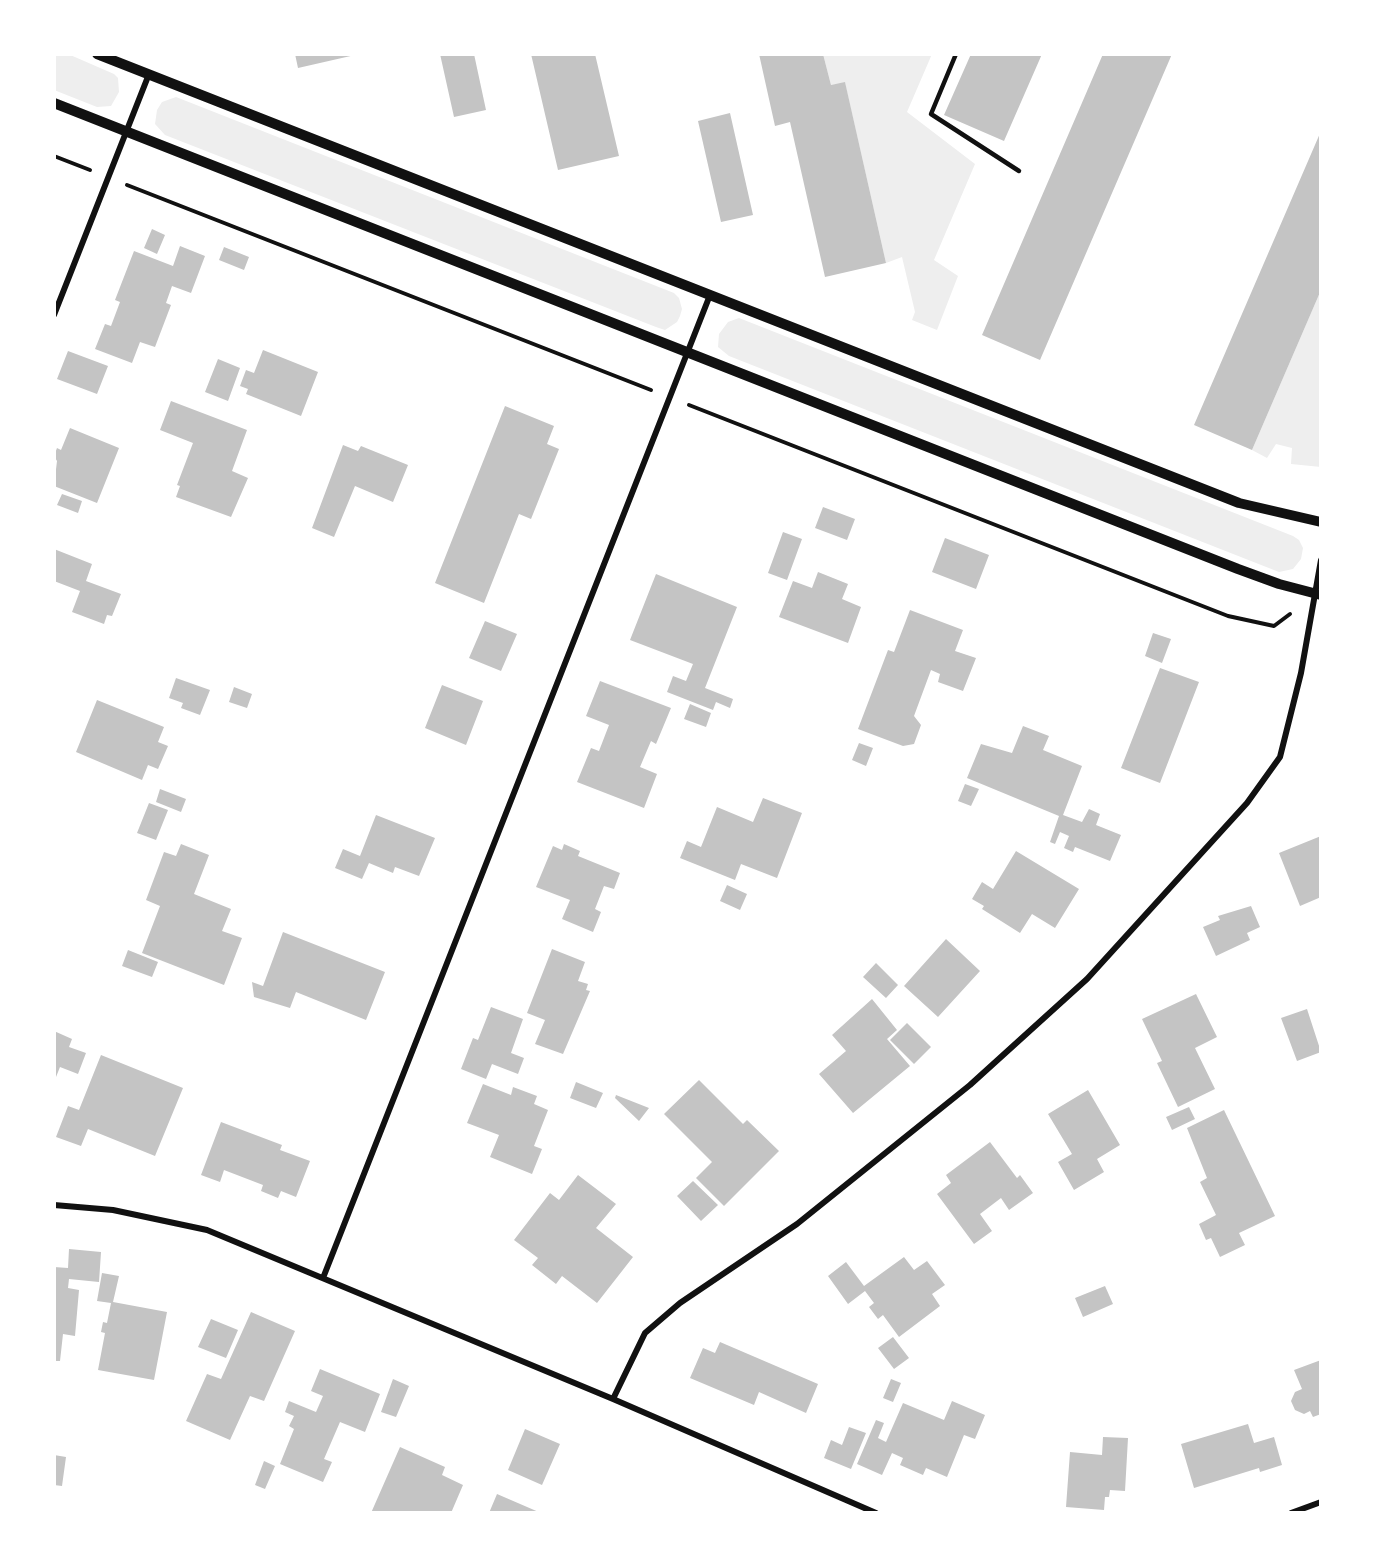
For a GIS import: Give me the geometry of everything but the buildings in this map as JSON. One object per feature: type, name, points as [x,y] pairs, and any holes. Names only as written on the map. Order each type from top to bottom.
[{"type":"street","points":[[97,54],[1239,503],[1321,522]]},
{"type":"street","points":[[54,315],[149,74]]},
{"type":"street","points":[[54,103],[1238,569],[1319,595]]},
{"type":"street","points":[[323,1278],[710,295]]},
{"type":"street","points":[[613,1400],[645,1333],[680,1304],[797,1224],[970,1085],[1087,979],[1247,803],[1280,757],[1319,595],[1321,560]]},
{"type":"street","points":[[54,1205],[113,1210],[207,1230],[876,1513]]},
{"type":"street","points":[[1291,1513],[1321,1502]]},
{"type":"lane","points":[[956,54],[931,114],[1019,171]]},
{"type":"shaded area","points":[[54,54],[68,54],[114,74],[118,78],[119,92],[111,106],[97,107],[54,90]]},
{"type":"shaded area","points":[[823,54],[932,54],[907,112],[975,164],[934,260],[958,276],[937,330],[912,320],[915,312],[902,257],[886,263],[845,83],[831,85]]},
{"type":"shaded area","points":[[176,97],[674,293],[679,298],[682,309],[680,316],[677,322],[665,330],[656,327],[165,135],[155,124],[157,110],[162,102]]},
{"type":"shaded area","points":[[1321,290],[1321,467],[1291,464],[1292,448],[1276,444],[1267,458],[1252,450]]},
{"type":"shaded area","points":[[739,318],[1293,536],[1299,540],[1303,548],[1301,559],[1293,569],[1279,572],[729,356],[718,347],[719,334],[728,322]]}]
